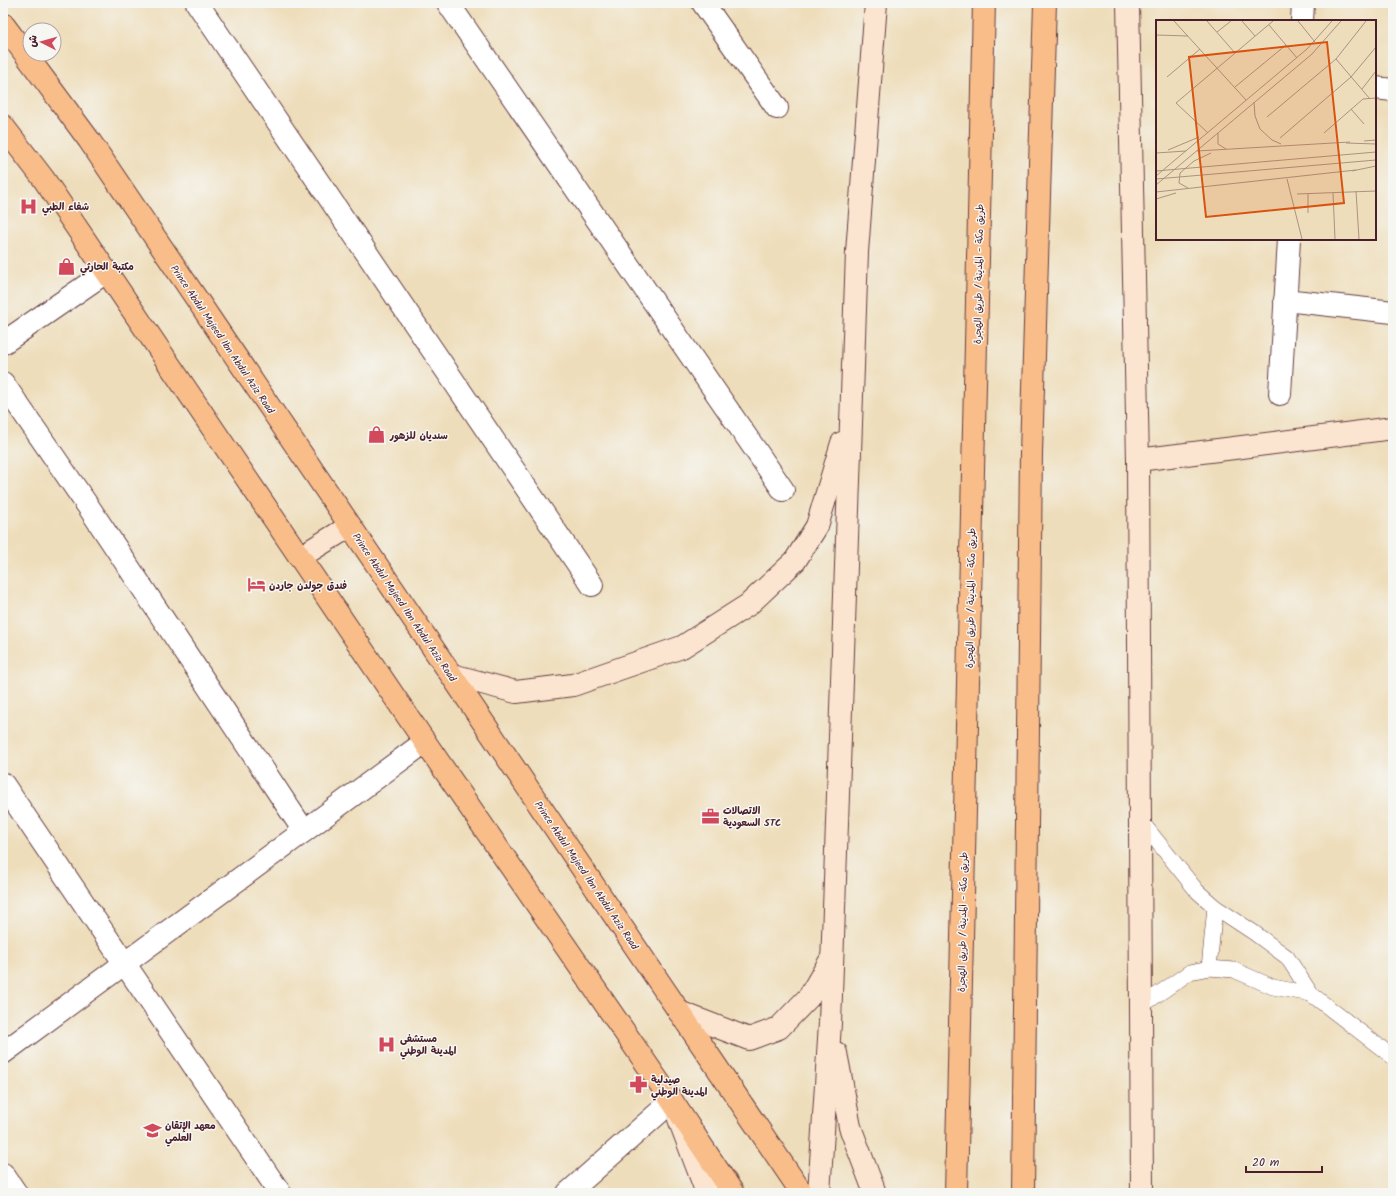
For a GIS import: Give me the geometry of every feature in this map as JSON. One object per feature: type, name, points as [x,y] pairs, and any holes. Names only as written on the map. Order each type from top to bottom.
[{"type":"main road","points":[[819,1193],[830,1023],[857,252],[876,3]]},
{"type":"main road","name":"طريق مكة - المدينة / طريق الهجرة","points":[[956,1191],[984,3]]},
{"type":"main road","points":[[1023,1193],[1031,453],[1045,3]]},
{"type":"main road","points":[[1128,3],[1138,460],[1142,1193]]},
{"type":"main road","name":"Prince Abdul Majeed Ibn Abdul Aziz Road","points":[[3,24],[89,140],[802,1193]]},
{"type":"main road","points":[[3,126],[43,178],[425,742],[672,1101],[733,1193]]},
{"type":"main road","points":[[452,675],[516,692],[573,685],[682,647],[748,605],[794,561],[817,526],[851,413]]},
{"type":"main road","points":[[1138,460],[1393,428]]},
{"type":"main road","points":[[300,557],[350,526]]},
{"type":"main road","points":[[679,1012],[749,1039],[779,1028],[809,997],[832,958]]},
{"type":"main road","points":[[830,1023],[850,1127],[875,1193]]},
{"type":"main road","points":[[672,1101],[707,1193]]},
{"type":"street","points":[[197,3],[592,585]]},
{"type":"street","points":[[448,3],[783,490]]},
{"type":"street","points":[[703,3],[776,108]]},
{"type":"street","points":[[1302,20],[1303,3]]},
{"type":"street","points":[[1376,88],[1393,90]]},
{"type":"street","points":[[1280,394],[1289,240]]},
{"type":"street","points":[[3,343],[106,272]]},
{"type":"street","points":[[1286,300],[1393,312]]},
{"type":"street","points":[[3,383],[90,509],[304,831]]},
{"type":"street","points":[[3,1053],[425,742]]},
{"type":"street","points":[[5,791],[280,1193]]},
{"type":"street","points":[[568,1193],[672,1101]]},
{"type":"street","points":[[3,1174],[16,1193]]},
{"type":"lane","points":[[1140,820],[1197,891],[1215,907],[1287,957],[1311,994],[1393,1058]]},
{"type":"lane","points":[[1209,968],[1215,907]]},
{"type":"lane","points":[[1141,1006],[1190,972],[1209,968],[1234,970],[1273,988],[1311,994]]},
{"type":"place","name":"شفاء الطبي","points":[[29,206]]},
{"type":"place","name":"مكتبة الحارثي","points":[[67,266]]},
{"type":"place","name":"سنديان للزهور","points":[[377,435]]},
{"type":"place","name":"فندق جولدن جاردن","points":[[256,585]]},
{"type":"place","name":"الاتصالات السعودية STC","points":[[710,816]]},
{"type":"place","name":"مستشفى المدينة الوطني","points":[[387,1044]]},
{"type":"place","name":"صيدلية المدينة الوطني","points":[[638,1085]]},
{"type":"place","name":"معهد الإتقان العلمي","points":[[152,1131]]}]
